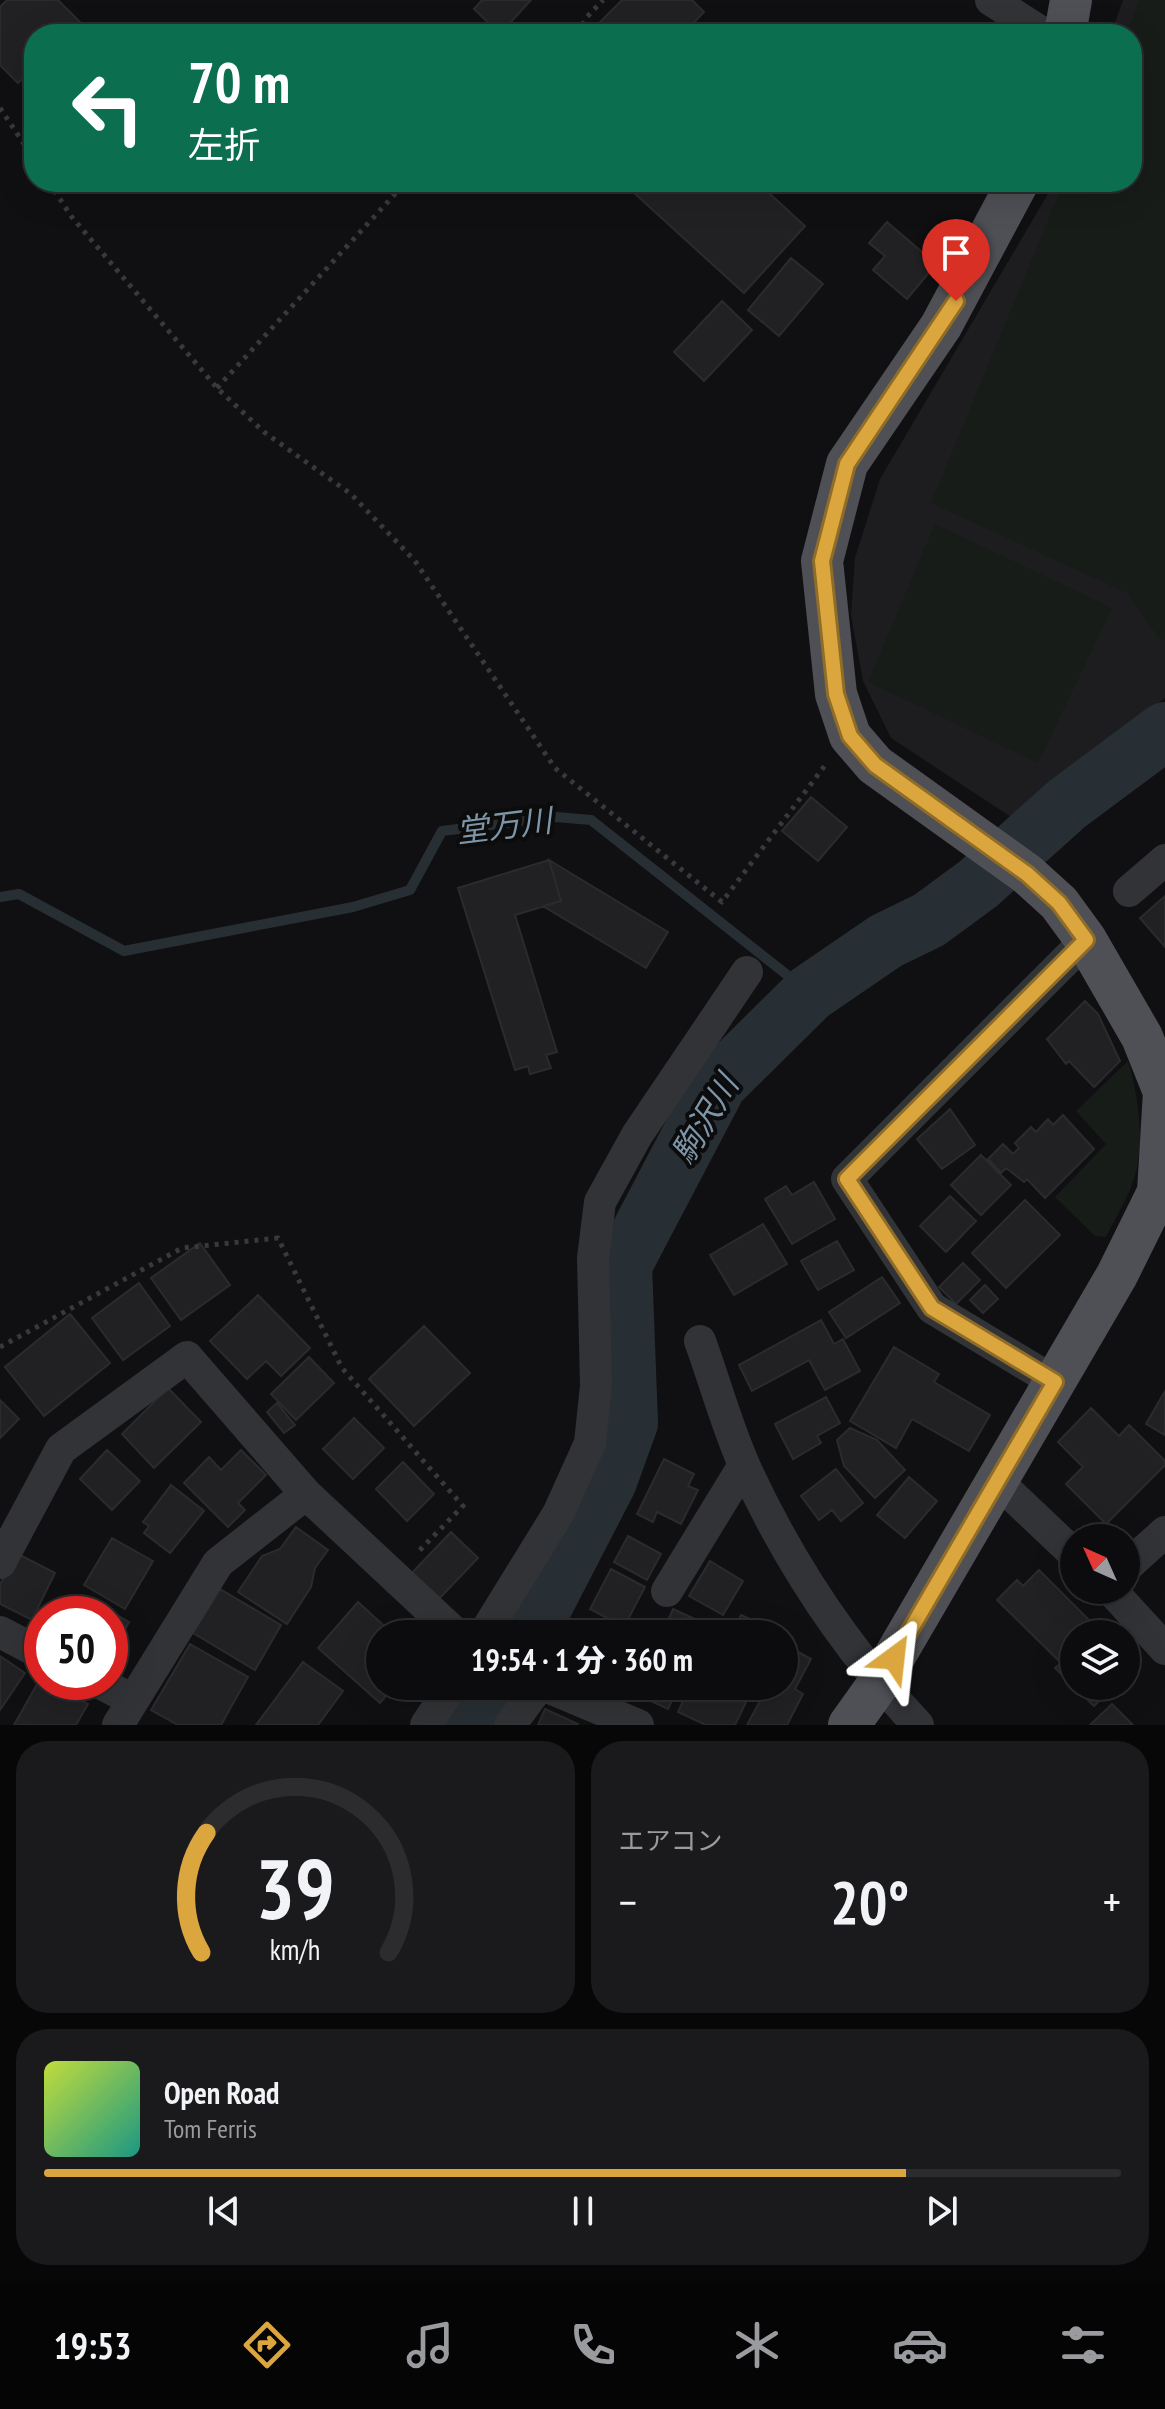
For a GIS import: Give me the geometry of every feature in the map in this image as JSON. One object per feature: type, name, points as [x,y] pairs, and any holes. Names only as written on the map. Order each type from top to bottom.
[{"type":"main road","points":[[1067,24],[1071,0]]},
{"type":"main road","points":[[849,1725],[879,1683],[1055,1382],[1117,1275],[1158,1192],[1165,1092],[1142,1037],[1086,940],[1059,903],[1027,874],[875,765],[850,736],[836,694],[822,561],[847,464],[941,326],[1013,192]]},
{"type":"street","points":[[991,0],[1028,24]]},
{"type":"street","points":[[1129,891],[1165,860]]},
{"type":"street","points":[[1055,1382],[932,1308],[847,1179],[1086,940]]},
{"type":"street","points":[[493,1620],[558,1514],[590,1443],[596,1386],[593,1258],[600,1202],[637,1135],[747,972]]},
{"type":"street","points":[[700,1341],[744,1465],[791,1557],[879,1683],[918,1725]]},
{"type":"street","points":[[0,1563],[61,1449],[187,1357],[306,1494],[441,1620]]},
{"type":"street","points":[[667,1591],[744,1465]]},
{"type":"street","points":[[997,1481],[1060,1541]]},
{"type":"street","points":[[126,1712],[218,1563],[306,1494]]},
{"type":"street","points":[[1140,1554],[1165,1532]]},
{"type":"street","points":[[1124,1604],[1165,1649]]},
{"type":"street","points":[[0,1632],[24,1645]]},
{"type":"street","points":[[426,1725],[443,1700]]},
{"type":"street","points":[[510,1725],[529,1700]]},
{"type":"street","points":[[578,1700],[638,1725]]},
{"type":"path","points":[[583,24],[603,0]]},
{"type":"path","points":[[0,108],[24,144]]},
{"type":"path","points":[[55,192],[71,216],[217,388],[264,432],[351,494],[415,561],[555,768],[722,902],[850,736]]},
{"type":"path","points":[[217,388],[397,192]]},
{"type":"path","points":[[0,1347],[182,1248],[278,1238],[342,1368],[463,1506],[394,1577]]},
{"type":"shaded area","points":[[1123,0],[1165,0],[1165,698],[1011,817],[891,738],[863,681],[851,615],[855,558],[880,479],[1049,192],[1142,192],[1142,24],[1115,24]]},
{"type":"shaded area","points":[[1140,0],[1165,0],[1165,639],[1162,642],[1127,593],[931,503],[1060,192],[1142,192],[1142,24],[1130,24]]},
{"type":"shaded area","points":[[935,524],[1112,608],[1038,763],[868,682]]},
{"type":"shaded area","points":[[1128,1061],[1139,1123],[1136,1171],[1106,1237],[1095,1236],[1055,1197],[1106,1144],[1076,1111]]},
{"type":"building","points":[[7,0],[58,0],[80,22],[24,24],[24,77],[18,83],[0,65],[0,7]]},
{"type":"building","points":[[482,0],[531,0],[509,24],[490,24],[474,9]]},
{"type":"building","points":[[622,0],[692,0],[704,12],[693,24],[598,24]]},
{"type":"building","points":[[633,192],[768,192],[805,226],[744,293]]},
{"type":"building","points":[[887,222],[936,264],[907,299],[873,270],[885,256],[869,243]]},
{"type":"building","points":[[791,258],[823,284],[779,336],[748,310]]},
{"type":"building","points":[[722,301],[752,330],[704,381],[674,352]]},
{"type":"building","points":[[811,797],[847,827],[818,861],[782,831]]},
{"type":"building","points":[[549,860],[561,901],[515,915],[557,1052],[546,1055],[551,1068],[530,1074],[528,1066],[515,1070],[458,888]]},
{"type":"building","points":[[549,860],[668,932],[646,968],[543,906],[561,901]]},
{"type":"building","points":[[1165,896],[1165,947],[1140,918]]},
{"type":"building","points":[[1085,1001],[1098,1014],[1120,1061],[1094,1087],[1069,1061],[1066,1064],[1047,1039]]},
{"type":"building","points":[[950,1109],[975,1145],[942,1169],[917,1139]]},
{"type":"building","points":[[1063,1115],[1094,1149],[1045,1198],[1027,1179],[1024,1182],[1006,1168],[1001,1173],[988,1159],[1003,1144],[1013,1154],[1019,1148],[1015,1143],[1031,1127],[1036,1132],[1048,1119],[1053,1125]]},
{"type":"building","points":[[981,1155],[1011,1185],[981,1215],[951,1185]]},
{"type":"building","points":[[814,1182],[835,1219],[792,1244],[765,1199],[786,1186],[792,1195]]},
{"type":"building","points":[[950,1196],[976,1221],[946,1252],[920,1226]]},
{"type":"building","points":[[1025,1200],[1060,1235],[1006,1288],[972,1253]]},
{"type":"building","points":[[763,1224],[787,1264],[734,1295],[710,1255]]},
{"type":"building","points":[[837,1241],[854,1270],[818,1290],[801,1261]]},
{"type":"building","points":[[200,1243],[230,1285],[181,1320],[151,1278]]},
{"type":"building","points":[[963,1263],[980,1280],[956,1304],[939,1287]]},
{"type":"building","points":[[882,1277],[900,1303],[846,1338],[829,1312]]},
{"type":"building","points":[[139,1283],[170,1326],[123,1360],[92,1318]]},
{"type":"building","points":[[985,1285],[998,1299],[983,1313],[970,1300]]},
{"type":"building","points":[[258,1295],[310,1348],[281,1376],[266,1361],[247,1379],[210,1341]]},
{"type":"building","points":[[70,1314],[110,1363],[44,1416],[5,1367]]},
{"type":"building","points":[[821,1320],[834,1344],[843,1339],[860,1371],[825,1390],[809,1360],[752,1391],[739,1365]]},
{"type":"building","points":[[424,1326],[470,1373],[414,1426],[369,1379]]},
{"type":"building","points":[[894,1347],[939,1374],[934,1382],[990,1415],[969,1451],[912,1419],[896,1448],[850,1421]]},
{"type":"building","points":[[309,1357],[334,1383],[296,1420],[271,1394]]},
{"type":"building","points":[[168,1388],[201,1422],[154,1468],[122,1434]]},
{"type":"building","points":[[1165,1391],[1165,1435],[1146,1424]]},
{"type":"building","points":[[826,1397],[840,1423],[817,1436],[821,1443],[793,1459],[775,1424]]},
{"type":"building","points":[[0,1400],[19,1419],[0,1438]]},
{"type":"building","points":[[277,1403],[295,1425],[284,1433],[267,1412]]},
{"type":"building","points":[[1091,1408],[1119,1436],[1129,1425],[1165,1461],[1165,1465],[1106,1524],[1066,1484],[1083,1467],[1058,1442]]},
{"type":"building","points":[[354,1418],[384,1448],[353,1479],[323,1449]]},
{"type":"building","points":[[850,1428],[877,1440],[905,1470],[875,1498],[844,1466],[837,1440]]},
{"type":"building","points":[[107,1450],[140,1481],[112,1510],[80,1479]]},
{"type":"building","points":[[241,1450],[266,1475],[238,1503],[245,1510],[228,1527],[184,1483],[209,1457],[221,1470]]},
{"type":"building","points":[[664,1459],[694,1474],[688,1486],[698,1490],[681,1524],[657,1512],[653,1522],[637,1514]]},
{"type":"building","points":[[403,1462],[434,1494],[407,1521],[376,1489]]},
{"type":"building","points":[[836,1469],[863,1503],[841,1521],[832,1510],[819,1520],[801,1496]]},
{"type":"building","points":[[909,1477],[937,1501],[905,1538],[877,1515]]},
{"type":"building","points":[[171,1485],[204,1511],[170,1553],[144,1533],[149,1526],[143,1522]]},
{"type":"building","points":[[296,1527],[328,1550],[315,1568],[311,1587],[287,1624],[238,1592],[262,1556],[280,1549]]},
{"type":"building","points":[[451,1532],[478,1558],[436,1602],[409,1576]]},
{"type":"building","points":[[628,1536],[661,1554],[647,1580],[614,1562]]},
{"type":"building","points":[[112,1538],[153,1561],[128,1604],[128,1596],[103,1596],[84,1585]]},
{"type":"building","points":[[16,1553],[55,1573],[44,1596],[24,1596],[24,1616],[0,1604],[0,1585]]},
{"type":"building","points":[[710,1561],[743,1581],[723,1615],[689,1596]]},
{"type":"building","points":[[611,1569],[645,1587],[628,1620],[611,1620],[590,1609]]},
{"type":"building","points":[[1039,1570],[1060,1591],[1060,1604],[1073,1604],[1089,1620],[1060,1620],[1060,1662],[997,1600],[1017,1580],[1023,1586]]},
{"type":"building","points":[[220,1589],[281,1625],[255,1670],[193,1633]]},
{"type":"building","points":[[358,1602],[378,1620],[366,1620],[366,1691],[318,1648]]},
{"type":"building","points":[[673,1609],[697,1620],[668,1620]]},
{"type":"building","points":[[190,1644],[248,1677],[221,1725],[178,1725],[151,1710]]},
{"type":"building","points":[[798,1652],[811,1659],[798,1683]]},
{"type":"building","points":[[0,1656],[24,1674],[0,1710]]},
{"type":"building","points":[[303,1662],[343,1691],[318,1725],[256,1725]]},
{"type":"building","points":[[798,1691],[803,1694],[787,1725],[747,1725],[760,1700],[798,1700]]},
{"type":"building","points":[[28,1700],[81,1700],[88,1704],[76,1725],[14,1725]]},
{"type":"building","points":[[648,1700],[672,1700],[668,1709]]},
{"type":"building","points":[[684,1700],[747,1700],[735,1725],[706,1725],[678,1712]]},
{"type":"building","points":[[1112,1704],[1133,1725],[1090,1725]]},
{"type":"building","points":[[545,1709],[578,1724],[538,1725]]},
{"type":"waterway","name":"駒沢川","points":[[536,1620],[608,1481],[629,1423],[623,1265],[718,1084],[810,993],[886,941],[929,920],[978,884],[1067,804],[1165,731]]},
{"type":"waterway","name":"堂万川","points":[[0,897],[19,894],[124,951],[353,907],[410,890],[442,831],[556,817],[591,820],[810,993]]},
{"type":"waterway","name":"駒沢川","points":[[473,1725],[492,1700]]},
{"type":"route","points":[[894,1658],[1055,1382],[932,1308],[847,1179],[1086,940],[1059,903],[1027,874],[875,765],[850,736],[836,694],[822,561],[847,464],[956,301]]}]
